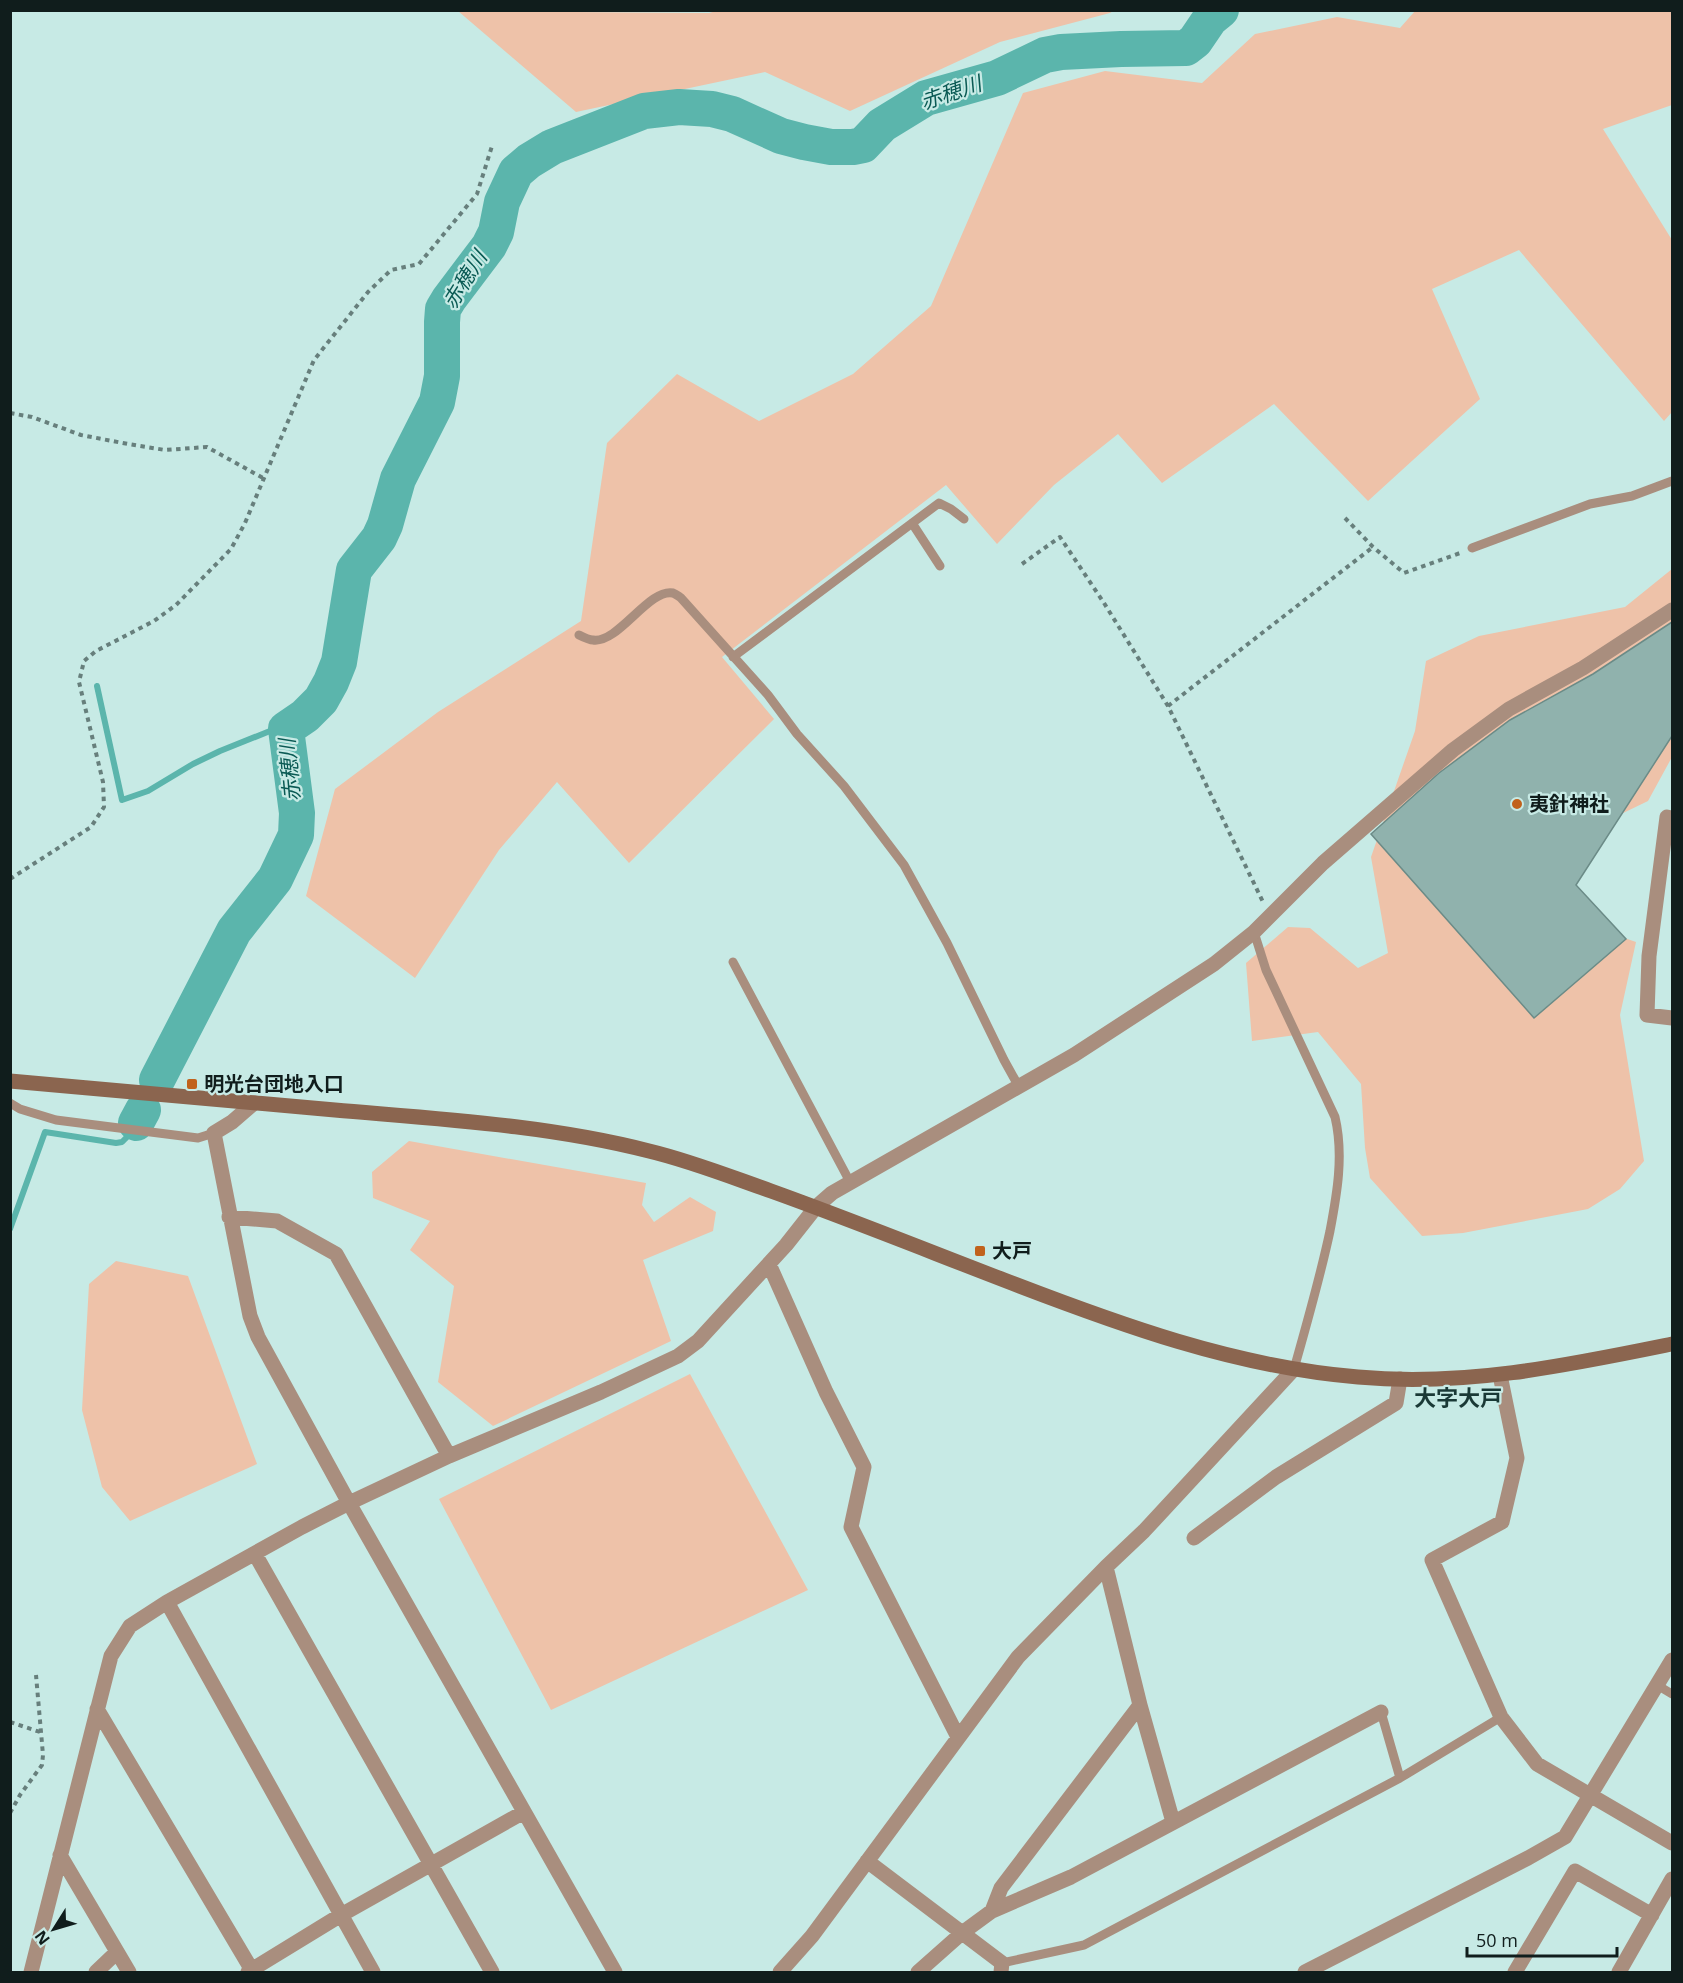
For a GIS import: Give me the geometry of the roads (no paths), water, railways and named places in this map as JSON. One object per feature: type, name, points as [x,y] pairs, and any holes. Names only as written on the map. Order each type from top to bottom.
[{"type":"street","points":[[31,1972],[111,1656],[130,1626],[167,1602],[349,1503],[678,1356],[698,1341],[769,1264],[816,1207],[832,1193],[1019,1087],[1214,964],[1254,932],[1323,863],[1453,750],[1509,710],[1583,668],[1672,610]]},
{"type":"street","points":[[1672,818],[1667,817],[1649,956],[1647,1015],[1672,1018]]},
{"type":"street","points":[[10,1081],[419,1117],[587,1138],[650,1151],[718,1172],[816,1207],[1069,1305],[1143,1331],[1196,1347],[1294,1369],[1360,1378],[1400,1379],[1500,1375],[1550,1369],[1672,1344]]},
{"type":"street","points":[[254,1103],[232,1122],[214,1133],[250,1316],[258,1337],[349,1503],[615,1972]]},
{"type":"street","points":[[229,1217],[277,1221],[336,1254],[450,1456]]},
{"type":"street","points":[[769,1264],[826,1392],[864,1467],[851,1527],[958,1737]]},
{"type":"street","points":[[780,1972],[812,1936],[1018,1657],[1143,1531],[1294,1369]]},
{"type":"street","points":[[1500,1375],[1517,1458],[1502,1522],[1431,1560],[1501,1717],[1537,1764],[1672,1843]]},
{"type":"street","points":[[1194,1538],[1276,1477],[1396,1403],[1400,1379]]},
{"type":"street","points":[[255,1554],[492,1972]]},
{"type":"street","points":[[1106,1567],[1140,1705],[1173,1822]]},
{"type":"street","points":[[167,1602],[374,1972]]},
{"type":"street","points":[[1305,1972],[1565,1837],[1672,1660]]},
{"type":"street","points":[[992,1911],[1001,1888],[1140,1705]]},
{"type":"street","points":[[97,1709],[251,1971],[341,1915],[524,1812]]},
{"type":"street","points":[[918,1972],[962,1933],[992,1911],[1071,1877],[1381,1712]]},
{"type":"street","points":[[60,1855],[129,1972]]},
{"type":"street","points":[[867,1861],[962,1933],[1001,1968]]},
{"type":"street","points":[[1515,1972],[1575,1870],[1652,1915]]},
{"type":"street","points":[[1619,1972],[1672,1879]]},
{"type":"street","points":[[96,1972],[117,1952]]},
{"type":"lane","points":[[1472,548],[1590,504],[1632,496],[1672,481]]},
{"type":"lane","points":[[733,657],[939,503],[964,519]]},
{"type":"lane","points":[[912,523],[940,566]]},
{"type":"lane","points":[[579,635],[593,640],[603,639],[616,631],[658,595],[672,593],[681,598],[768,695],[797,734],[844,786],[904,865],[947,943],[1019,1087]]},
{"type":"lane","points":[[1254,932],[1266,970],[1335,1117],[1340,1137],[1334,1212],[1320,1280],[1294,1369]]},
{"type":"lane","points":[[733,962],[850,1182]]},
{"type":"lane","points":[[10,1104],[56,1120],[198,1138],[214,1133]]},
{"type":"lane","points":[[1657,1685],[1672,1694]]},
{"type":"lane","points":[[1381,1712],[1400,1778]]},
{"type":"lane","points":[[1001,1968],[1084,1945],[1400,1778],[1501,1717]]},
{"type":"waterway","name":"赤穂川","points":[[157,1080],[234,931],[275,879],[296,835],[297,813],[286,729],[305,716],[321,700],[331,682],[339,662],[354,570],[379,538],[398,479],[437,402],[442,376],[443,309],[489,246],[496,232],[502,202],[516,172],[552,147],[644,111],[679,107],[712,109],[732,114],[781,136],[804,142],[831,147],[863,145],[882,125],[926,98],[997,78],[1045,55],[1121,49],[1186,48],[1195,41],[1210,19],[1221,10]]},
{"type":"waterway","points":[[97,686],[122,800],[148,791],[220,751],[270,731],[286,729]]},
{"type":"waterway","name":"赤穂川","points":[[136,1123],[143,1110]]},
{"type":"waterway","name":"赤穂川","points":[[10,1229],[45,1132],[116,1143],[122,1142],[127,1137]]},
{"type":"place","name":"夷針神社","points":[[1517,804]]},
{"type":"place","name":"明光台団地入口","points":[[192,1084]]},
{"type":"place","name":"大戸","points":[[980,1251]]},
{"type":"district","name":"大字大戸","points":[[1458,1398]]}]
